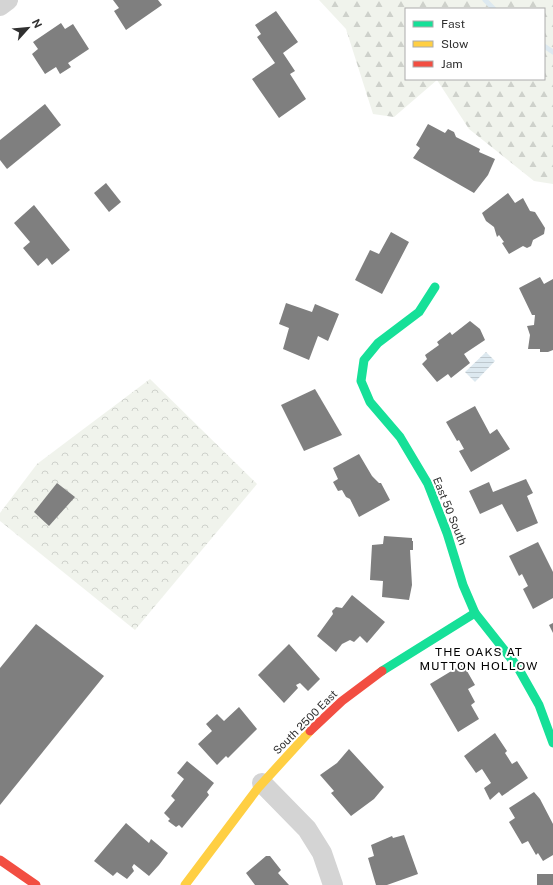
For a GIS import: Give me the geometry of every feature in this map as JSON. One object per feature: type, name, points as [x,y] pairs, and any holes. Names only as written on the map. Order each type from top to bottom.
[{"type":"street","points":[[0,6],[8,0]]},
{"type":"street","name":"East 50 South","points":[[435,287],[419,312],[378,343],[364,360],[361,381],[370,402],[400,437],[428,484],[447,533],[463,585],[475,613],[517,666],[539,705],[553,744]]},
{"type":"street","name":"South 2500 East","points":[[184,885],[262,783],[299,742],[341,702],[399,658],[475,613]]},
{"type":"street","points":[[262,783],[307,829],[322,852],[333,885]]},
{"type":"street","points":[[0,860],[36,885]]},
{"type":"green space","points":[[319,0],[553,0],[553,184],[534,181],[469,129],[437,80],[394,117],[373,114],[346,29]]},
{"type":"green space","points":[[150,379],[257,484],[135,630],[0,521],[0,513],[37,464]]},
{"type":"shaded area","points":[[486,352],[495,361],[475,382],[465,372]]},
{"type":"building","points":[[113,0],[158,0],[162,5],[126,30],[114,11],[119,8]]},
{"type":"building","points":[[276,11],[298,42],[283,53],[295,71],[290,74],[306,99],[279,118],[252,79],[275,63],[257,37],[261,34],[255,25]]},
{"type":"building","points":[[61,23],[65,29],[73,24],[89,49],[68,63],[71,67],[60,74],[56,67],[45,74],[32,54],[38,49],[33,42]]},
{"type":"building","points":[[45,104],[61,125],[7,169],[0,160],[0,140]]},
{"type":"building","points":[[428,124],[445,133],[448,129],[454,132],[456,137],[480,149],[479,152],[495,159],[488,175],[474,193],[413,158],[420,148],[416,145]]},
{"type":"building","points":[[106,183],[121,202],[109,212],[94,193]]},
{"type":"building","points":[[508,193],[515,203],[523,198],[530,211],[535,212],[545,228],[544,234],[533,240],[531,246],[527,248],[523,246],[509,254],[502,243],[504,242],[499,235],[497,237],[494,227],[486,221],[482,213]]},
{"type":"building","points":[[34,205],[70,250],[52,265],[47,258],[38,266],[23,248],[30,242],[14,223]]},
{"type":"building","points":[[391,232],[409,242],[382,294],[355,280],[370,250],[379,254]]},
{"type":"building","points":[[540,277],[544,284],[553,279],[553,350],[548,352],[540,352],[540,349],[528,349],[530,335],[527,326],[534,325],[535,315],[532,315],[519,288]]},
{"type":"building","points":[[286,303],[312,312],[315,304],[339,314],[328,341],[318,336],[309,360],[283,349],[289,328],[279,324]]},
{"type":"building","points":[[470,321],[480,329],[485,340],[464,354],[470,363],[451,378],[448,374],[437,382],[422,364],[427,359],[425,355],[439,345],[437,342],[450,332],[452,335]]},
{"type":"building","points":[[315,389],[342,435],[304,451],[281,405]]},
{"type":"building","points":[[475,406],[490,434],[497,429],[510,449],[471,472],[459,451],[464,449],[459,440],[457,441],[446,422]]},
{"type":"building","points":[[359,454],[372,476],[379,483],[381,483],[390,500],[359,517],[350,499],[346,497],[342,490],[338,491],[333,482],[338,479],[333,468]]},
{"type":"building","points":[[526,479],[533,493],[527,496],[538,523],[517,532],[502,504],[480,514],[469,491],[489,482],[493,492]]},
{"type":"building","points":[[57,483],[75,497],[49,526],[34,512]]},
{"type":"building","points":[[384,536],[412,538],[413,550],[410,550],[412,585],[409,600],[382,597],[383,581],[370,580],[372,545],[383,544]]},
{"type":"building","points":[[538,542],[553,572],[553,598],[533,609],[523,589],[528,586],[522,574],[519,576],[509,556]]},
{"type":"building","points":[[352,595],[385,622],[367,643],[360,636],[354,642],[350,640],[342,644],[336,652],[317,636],[333,614],[332,611],[336,607],[342,608]]},
{"type":"building","points":[[553,623],[553,633],[549,625]]},
{"type":"building","points":[[36,624],[104,676],[0,805],[0,668]]},
{"type":"building","points":[[289,644],[320,679],[308,691],[300,683],[296,685],[298,688],[284,703],[258,675]]},
{"type":"building","points":[[463,664],[475,685],[468,689],[475,702],[471,705],[479,719],[458,732],[430,684]]},
{"type":"building","points":[[239,707],[257,729],[228,758],[226,756],[217,765],[198,744],[212,731],[206,724],[217,714],[224,721]]},
{"type":"building","points":[[495,733],[507,751],[505,753],[512,764],[517,761],[528,778],[502,796],[499,792],[490,800],[484,788],[491,783],[482,769],[476,773],[464,756]]},
{"type":"building","points":[[349,749],[384,787],[374,799],[351,816],[331,793],[334,791],[320,775],[337,763]]},
{"type":"building","points":[[187,761],[214,783],[207,792],[209,795],[182,828],[179,825],[176,827],[168,821],[170,819],[164,813],[175,800],[171,796],[184,779],[177,773]]},
{"type":"building","points":[[534,792],[540,799],[553,824],[553,855],[543,861],[538,853],[536,855],[528,841],[522,844],[509,822],[515,818],[509,808]]},
{"type":"building","points":[[126,823],[149,843],[151,839],[168,853],[149,876],[134,864],[132,867],[134,871],[127,879],[117,872],[113,876],[94,861]]},
{"type":"building","points":[[404,835],[418,874],[387,885],[376,885],[368,858],[374,856],[371,845],[392,836],[393,838]]},
{"type":"building","points":[[266,856],[270,856],[281,870],[278,873],[289,885],[255,885],[246,873]]},
{"type":"building","points":[[537,874],[553,874],[553,885],[537,885]]},
{"type":"waterway","points":[[485,0],[493,8]]},
{"type":"waterway","points":[[545,47],[553,52]]},
{"type":"traffic: fast","points":[[435,287],[419,312],[378,343],[364,360],[361,381],[370,402],[400,437],[428,484],[447,533],[463,585],[475,613],[517,666],[539,705],[553,743]]},
{"type":"traffic: fast","points":[[382,671],[475,613]]},
{"type":"traffic: slow","points":[[185,885],[258,788],[310,731]]},
{"type":"traffic: jam","points":[[310,731],[342,701],[382,671]]},
{"type":"traffic: jam","points":[[0,860],[36,885]]},
{"type":"district","name":"THE OAKS AT MUTTON HOLLOW","points":[[479,659]]}]
